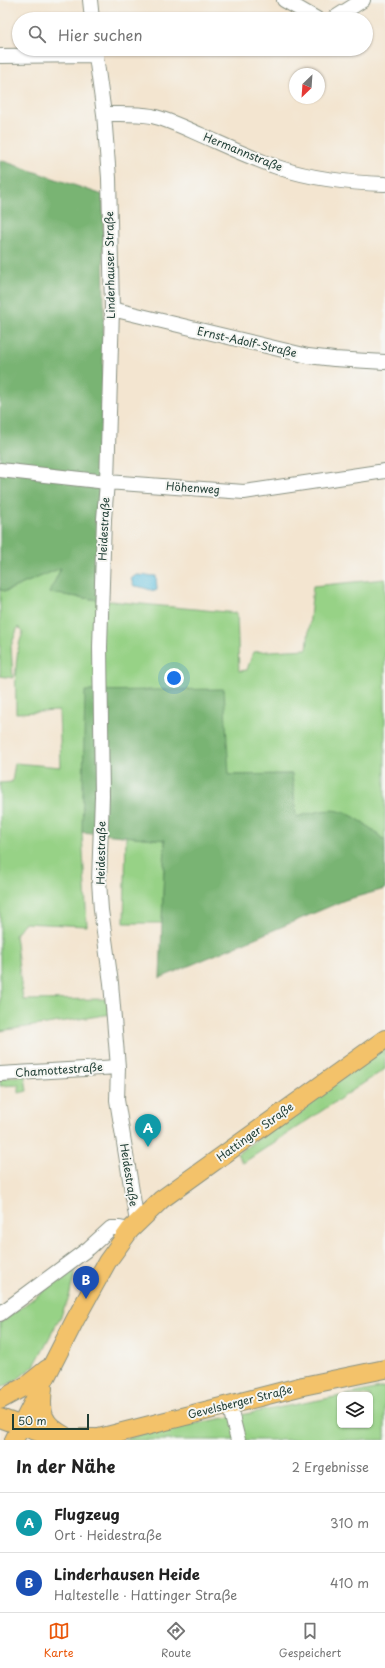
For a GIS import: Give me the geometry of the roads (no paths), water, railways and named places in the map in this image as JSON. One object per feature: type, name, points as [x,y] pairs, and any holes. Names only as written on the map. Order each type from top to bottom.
[{"type":"main road","name":"Hattinger Straße","points":[[16,1435],[75,1320],[107,1262],[133,1226],[162,1199],[385,1039]]},
{"type":"main road","points":[[0,1400],[27,1385],[53,1365]]},
{"type":"main road","name":"Gevelsberger Straße","points":[[0,1418],[16,1435],[47,1435],[67,1438],[93,1439],[303,1386],[385,1369]]},
{"type":"main road","points":[[44,1383],[42,1412],[46,1422],[54,1430],[67,1438]]},
{"type":"street","points":[[90,0],[91,12]]},
{"type":"street","points":[[284,0],[305,12]]},
{"type":"street","points":[[344,12],[363,0]]},
{"type":"street","points":[[0,56],[12,56]]},
{"type":"street","name":"Linderhauser Straße","points":[[97,56],[104,114],[109,178],[112,309],[107,482]]},
{"type":"street","name":"Hermannstraße","points":[[104,114],[130,113],[168,120],[222,145],[280,168],[297,173],[342,181],[385,184]]},
{"type":"street","name":"Ernst-Adolf-Straße","points":[[112,309],[308,356],[341,360],[385,362]]},
{"type":"street","name":"Höhenweg","points":[[0,470],[107,482],[244,492],[385,471]]},
{"type":"street","name":"Heidestraße","points":[[107,482],[104,519],[100,646],[102,796],[99,881],[101,910],[111,983],[118,1066],[118,1100],[133,1226]]},
{"type":"street","name":"Chamottestraße","points":[[0,1074],[118,1066]]},
{"type":"street","points":[[0,1314],[89,1248],[111,1228],[133,1226]]},
{"type":"street","points":[[229,1404],[238,1440]]},
{"type":"water","points":[[136,575],[156,576],[157,590],[155,591],[134,586],[131,579]]},
{"type":"place","name":"Flugzeug","points":[[148,1147]]},
{"type":"place","name":"Linderhausen Heide","points":[[86,1299]]}]
